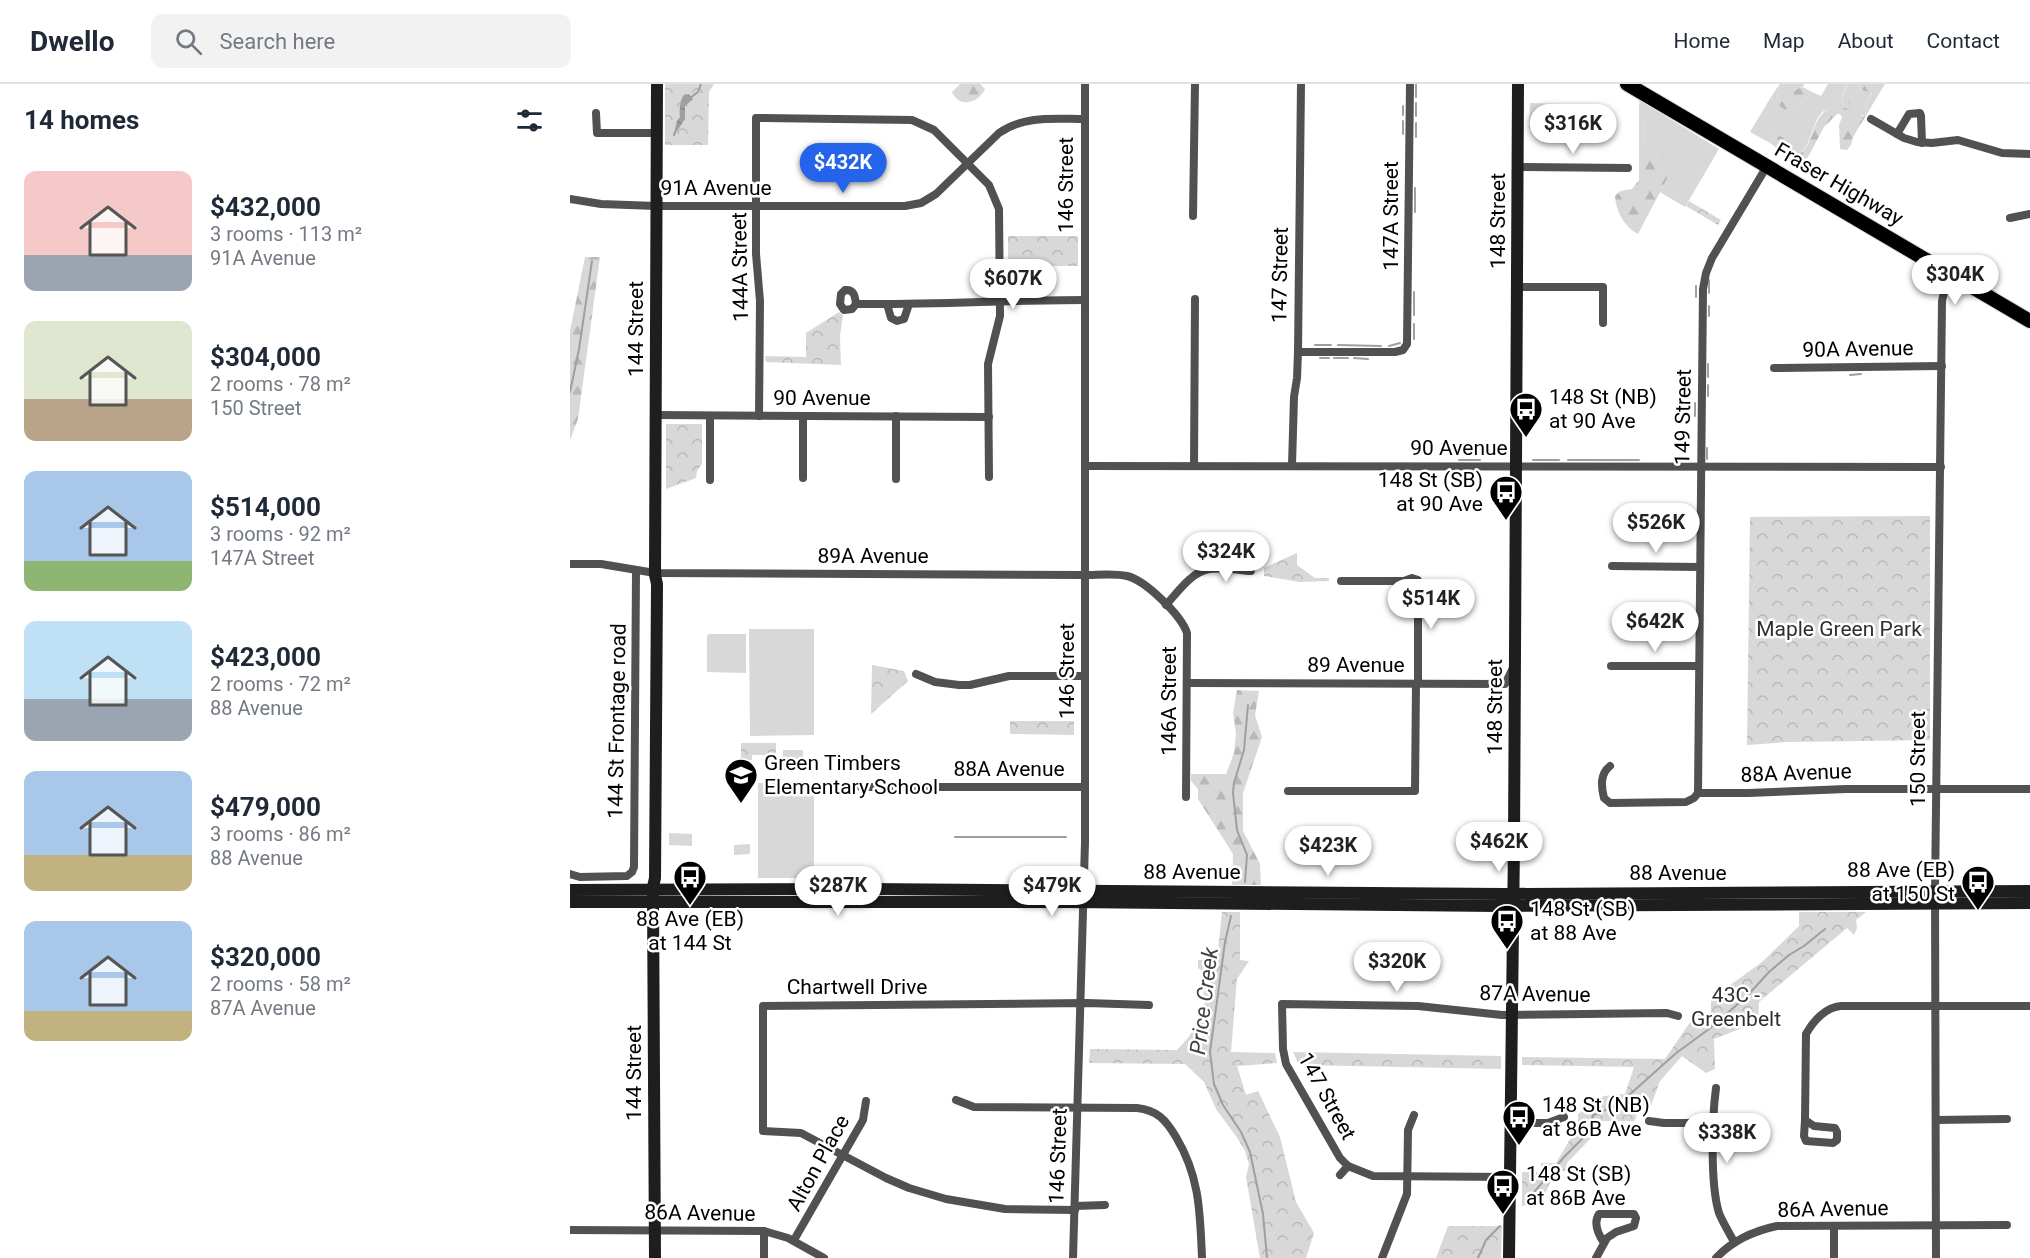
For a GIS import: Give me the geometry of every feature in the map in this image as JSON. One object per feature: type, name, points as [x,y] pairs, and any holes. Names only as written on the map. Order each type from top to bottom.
[{"type":"main road","name":"144 Street","points":[[655,1258],[653,893],[656,878],[657,84]]},
{"type":"main road","name":"148 Street","points":[[1509,1258],[1518,84]]},
{"type":"main road","name":"Fraser Highway","points":[[1627,84],[1767,166],[1956,270],[2030,321]]},
{"type":"main road","name":"88 Avenue","points":[[570,890],[653,893],[1513,900],[1935,897],[2030,891]]},
{"type":"main road","name":"88 Avenue","points":[[570,902],[653,893]]},
{"type":"main road","name":"88 Avenue","points":[[1935,897],[2030,903]]},
{"type":"street","name":"146 Street","points":[[1073,1258],[1085,787],[1085,84]]},
{"type":"street","points":[[1193,216],[1195,84]]},
{"type":"street","name":"147 Street","points":[[1292,465],[1298,352],[1301,84]]},
{"type":"street","name":"147A Street","points":[[1298,352],[1395,352],[1405,348],[1408,339],[1410,84]]},
{"type":"street","points":[[596,113],[597,133],[656,133]]},
{"type":"street","points":[[1897,134],[1909,114],[1920,113],[1922,143]]},
{"type":"street","name":"144A Street","points":[[759,416],[760,301],[756,254],[756,118],[912,120],[934,130],[967,164]]},
{"type":"street","name":"91A Avenue","points":[[570,199],[601,204],[656,206],[910,206],[932,197],[999,133],[1016,123],[1031,120],[1084,119]]},
{"type":"street","points":[[1870,119],[1897,134],[1922,143],[1958,140],[2002,153],[2030,154]]},
{"type":"street","points":[[967,164],[989,184],[999,209],[999,322],[989,352],[988,364],[989,477]]},
{"type":"street","name":"149 Street","points":[[1698,793],[1704,277],[1712,258],[1767,166]]},
{"type":"street","points":[[1518,167],[1628,168]]},
{"type":"street","points":[[2010,218],[2030,214]]},
{"type":"street","name":"150 Street","points":[[1936,1258],[1935,897],[1943,296],[1956,270]]},
{"type":"street","points":[[1518,286],[1603,287],[1603,323]]},
{"type":"street","points":[[856,304],[1084,300]]},
{"type":"street","points":[[1194,465],[1195,300]]},
{"type":"street","points":[[887,304],[891,318],[897,321],[904,319],[909,304]]},
{"type":"street","name":"90A Avenue","points":[[1774,368],[1942,366]]},
{"type":"street","name":"90 Avenue","points":[[656,415],[988,417]]},
{"type":"street","points":[[710,416],[710,480]]},
{"type":"street","points":[[802,478],[803,416]]},
{"type":"street","points":[[896,416],[896,479]]},
{"type":"street","name":"90 Avenue","points":[[1084,466],[1941,467]]},
{"type":"street","name":"89A Avenue","points":[[570,564],[601,564],[655,574],[1120,575],[1134,579],[1166,605]]},
{"type":"street","points":[[1611,566],[1700,567]]},
{"type":"street","points":[[1166,605],[1187,582],[1209,569],[1251,571]]},
{"type":"street","name":"144 St Frontage road","points":[[570,874],[627,876],[632,872],[636,571]]},
{"type":"street","points":[[1288,790],[1415,791],[1418,580],[1412,578],[1404,581],[1341,581]]},
{"type":"street","name":"146A Street","points":[[1166,605],[1182,621],[1187,633],[1186,796]]},
{"type":"street","name":"89 Avenue","points":[[1187,683],[1505,684],[1514,666]]},
{"type":"street","points":[[1611,666],[1699,666]]},
{"type":"street","points":[[916,674],[935,682],[959,685],[970,685],[1008,676],[1085,676]]},
{"type":"street","name":"88A Avenue","points":[[1610,766],[1604,772],[1602,784],[1604,798],[1610,803],[1684,802],[1693,800],[1698,793],[2030,789]]},
{"type":"street","name":"88A Avenue","points":[[861,787],[1085,787]]},
{"type":"street","points":[[1080,1004],[1149,1005]]},
{"type":"street","name":"Chartwell Drive","points":[[1080,1004],[763,1006],[762,1131],[801,1132],[909,1188],[953,1200],[1005,1209],[1105,1205]]},
{"type":"street","name":"147 Street","points":[[1282,1004],[1282,1049],[1286,1064],[1340,1158],[1348,1166]]},
{"type":"street","name":"87A Avenue","points":[[1282,1004],[1418,1006],[1502,1015],[1666,1013],[1678,1016]]},
{"type":"street","points":[[1805,1120],[1805,1037],[1808,1029],[1824,1012],[1838,1006],[2030,1006]]},
{"type":"street","points":[[1716,1088],[1715,1194],[1720,1213],[1734,1242]]},
{"type":"street","points":[[956,1100],[974,1107],[1137,1108],[1153,1111],[1169,1125],[1194,1173],[1199,1204],[1202,1258]]},
{"type":"street","name":"Alton Place","points":[[794,1240],[863,1120],[866,1101]]},
{"type":"street","points":[[1382,1258],[1407,1194],[1408,1130],[1414,1115]]},
{"type":"street","points":[[1510,1123],[1548,1123],[1564,1117]]},
{"type":"street","points":[[1936,1120],[2007,1119]]},
{"type":"street","points":[[1649,1120],[1664,1123],[1714,1123]]},
{"type":"street","points":[[1340,1175],[1348,1166],[1370,1175],[1510,1177]]},
{"type":"street","points":[[1596,1258],[1604,1243],[1617,1232],[1634,1226],[1636,1218],[1634,1214],[1599,1214],[1596,1220],[1597,1229],[1604,1243]]},
{"type":"street","name":"86A Avenue","points":[[1716,1258],[1734,1242],[1758,1231],[1777,1226],[2007,1225]]},
{"type":"street","points":[[1834,1226],[1834,1258]]},
{"type":"street","name":"86A Avenue","points":[[570,1230],[764,1231],[794,1240],[824,1258]]},
{"type":"street","points":[[764,1231],[764,1258]]},
{"type":"green space","points":[[665,84],[714,84],[709,92],[708,145],[665,145]]},
{"type":"green space","points":[[960,84],[980,84],[985,89],[978,98],[964,102],[955,97],[952,92]]},
{"type":"green space","points":[[1779,84],[1804,84],[1803,87],[1793,90],[1788,100],[1781,101],[1776,97],[1780,88]]},
{"type":"green space","points":[[1828,84],[1834,84],[1836,92],[1833,107],[1822,112],[1807,145],[1797,157],[1792,155],[1784,138],[1775,133],[1770,143],[1750,132],[1771,97],[1772,101],[1796,112],[1812,92],[1821,96]]},
{"type":"green space","points":[[1834,84],[1848,84],[1842,96],[1843,105],[1855,111],[1855,105],[1850,105],[1848,98],[1857,98],[1862,116],[1865,115],[1872,93],[1859,89],[1860,84],[1885,84],[1847,150],[1840,149],[1839,125],[1842,117],[1837,114],[1824,127],[1808,157],[1805,160],[1798,159],[1797,157],[1807,146],[1819,118],[1833,107],[1836,92]]},
{"type":"green space","points":[[1848,84],[1860,84],[1859,89],[1872,92],[1865,115],[1860,115],[1860,103],[1855,105],[1855,111],[1843,105],[1842,96]]},
{"type":"green space","points":[[1779,85],[1776,97],[1781,101],[1788,100],[1790,91],[1803,87],[1812,94],[1803,101],[1796,112],[1784,109],[1772,101],[1771,97]]},
{"type":"green space","points":[[1639,100],[1719,149],[1685,207],[1660,192],[1668,177],[1659,172],[1649,147],[1646,147]]},
{"type":"green space","points":[[1530,103],[1562,104],[1562,120],[1589,122],[1589,129],[1529,128]]},
{"type":"green space","points":[[1639,103],[1642,107],[1645,144],[1647,147],[1653,144],[1660,149],[1664,161],[1659,172],[1668,177],[1638,234],[1622,218],[1615,196],[1620,191],[1632,189],[1639,180]]},
{"type":"green space","points":[[1775,133],[1784,138],[1792,155],[1783,153],[1770,143]]},
{"type":"green space","points":[[1689,201],[1721,220],[1718,225],[1686,206]]},
{"type":"green space","points":[[1008,236],[1078,236],[1078,266],[1008,266]]},
{"type":"green space","points":[[585,257],[600,257],[578,419],[570,440],[570,331]]},
{"type":"green space","points":[[839,312],[843,315],[840,336],[841,365],[766,362],[765,356],[806,357],[806,333]]},
{"type":"green space","points":[[666,424],[702,424],[702,464],[697,471],[696,478],[666,489]]},
{"type":"green space","name":"Maple Green Park","points":[[1930,516],[1930,740],[1789,742],[1747,745],[1750,517]]},
{"type":"green space","points":[[1297,553],[1297,565],[1315,578],[1329,578],[1329,581],[1300,582],[1264,576],[1264,568]]},
{"type":"green space","points":[[749,629],[814,629],[814,735],[750,736]]},
{"type":"green space","points":[[709,634],[746,634],[746,673],[707,672],[707,636]]},
{"type":"green space","points":[[872,665],[904,671],[908,681],[871,714]]},
{"type":"green space","points":[[1237,690],[1259,691],[1255,715],[1262,737],[1243,793],[1243,831],[1260,864],[1261,885],[1232,885],[1233,854],[1198,799],[1198,789],[1191,781],[1191,774],[1226,774],[1234,753],[1236,733],[1233,713]]},
{"type":"green space","points":[[1010,721],[1074,721],[1074,735],[1010,734]]},
{"type":"green space","points":[[741,743],[776,743],[776,755],[752,755],[752,760],[741,760]]},
{"type":"green space","points":[[783,750],[803,750],[803,770],[783,770]]},
{"type":"green space","points":[[758,783],[814,783],[814,878],[758,878]]},
{"type":"green space","points":[[669,833],[692,834],[692,846],[669,845]]},
{"type":"green space","points":[[750,844],[750,854],[734,855],[734,845]]},
{"type":"green space","points":[[1222,912],[1240,912],[1240,960],[1249,961],[1237,979],[1231,1052],[1275,1053],[1277,1063],[1237,1066],[1246,1095],[1258,1091],[1280,1137],[1296,1202],[1314,1233],[1306,1258],[1260,1258],[1246,1177],[1249,1164],[1245,1151],[1216,1109],[1204,1082],[1185,1064],[1089,1063],[1090,1049],[1177,1050],[1188,1038],[1205,1011],[1202,971],[1198,968],[1198,960],[1217,960]]},
{"type":"green space","name":"43C - Greenbelt","points":[[1799,912],[1866,912],[1856,920],[1857,928],[1854,935],[1847,928],[1759,1002],[1758,1022],[1714,1039],[1715,1069],[1706,1073],[1682,1056],[1660,1081],[1651,1106],[1640,1110],[1635,1121],[1598,1121],[1592,1137],[1567,1163],[1565,1171],[1555,1171],[1542,1201],[1522,1206],[1522,1172],[1541,1172],[1541,1163],[1556,1163],[1572,1136],[1571,1131],[1580,1123],[1578,1123],[1578,1114],[1604,1096],[1625,1094],[1634,1067],[1522,1065],[1522,1057],[1665,1059],[1695,1015],[1711,1015],[1711,999],[1762,962],[1799,926]]},
{"type":"green space","points":[[1293,1052],[1501,1056],[1501,1069],[1299,1065]]},
{"type":"green space","points":[[1448,1226],[1502,1226],[1501,1258],[1436,1258]]},
{"type":"water","points":[[689,94],[693,99],[685,106],[685,119],[677,131],[675,129],[680,117],[682,100],[684,95]]},
{"type":"waterway","points":[[690,98],[698,92],[701,84]]},
{"type":"waterway","points":[[1416,84],[1416,97]]},
{"type":"waterway","points":[[1416,103],[1416,116]]},
{"type":"waterway","points":[[1403,106],[1403,115]]},
{"type":"waterway","points":[[1403,121],[1403,134]]},
{"type":"waterway","points":[[1416,123],[1416,137]]},
{"type":"waterway","points":[[674,135],[677,128]]},
{"type":"waterway","points":[[1415,188],[1415,212]]},
{"type":"waterway","points":[[570,392],[592,261]]},
{"type":"waterway","points":[[1709,280],[1709,293]]},
{"type":"waterway","points":[[1696,286],[1696,297]]},
{"type":"waterway","points":[[1414,292],[1414,315]]},
{"type":"waterway","points":[[1709,306],[1709,316]]},
{"type":"waterway","points":[[1414,324],[1414,339]]},
{"type":"waterway","points":[[1389,346],[1400,343]]},
{"type":"waterway","points":[[1315,345],[1331,345]]},
{"type":"waterway","points":[[1338,345],[1381,346]]},
{"type":"waterway","points":[[1320,358],[1329,358]]},
{"type":"waterway","points":[[1334,358],[1348,358]]},
{"type":"waterway","points":[[1354,358],[1368,359]]},
{"type":"waterway","points":[[1708,364],[1708,377]]},
{"type":"waterway","points":[[1850,375],[1861,374]]},
{"type":"waterway","points":[[1708,385],[1708,396]]},
{"type":"waterway","points":[[1695,403],[1695,416]]},
{"type":"waterway","points":[[1707,448],[1707,459]]},
{"type":"waterway","points":[[1459,460],[1480,460]]},
{"type":"waterway","points":[[1533,460],[1559,460]]},
{"type":"waterway","points":[[1568,460],[1639,460]]},
{"type":"waterway","name":"Price Creek","points":[[1245,882],[1247,855],[1237,830],[1233,793],[1244,750],[1248,705]]},
{"type":"waterway","points":[[955,837],[1066,837]]},
{"type":"waterway","name":"Price Creek","points":[[1231,916],[1225,942],[1210,1052],[1214,1084],[1223,1105],[1241,1132],[1250,1152],[1263,1214],[1267,1258]]},
{"type":"waterway","points":[[1530,1197],[1588,1133],[1593,1115],[1618,1105],[1675,1054],[1709,1029],[1747,996],[1769,972],[1825,929]]},
{"type":"waterway","points":[[1478,1258],[1486,1240],[1500,1226]]},
{"type":"place","name":"148 St (NB) at 90 Ave","points":[[1526,438]]},
{"type":"place","name":"148 St (SB) at 90 Ave","points":[[1506,521]]},
{"type":"place","name":"Green Timbers Elementary School","points":[[741,804]]},
{"type":"place","name":"88 Ave (EB) at 144 St","points":[[690,906]]},
{"type":"place","name":"88 Ave (EB) at 150 St","points":[[1978,911]]},
{"type":"place","name":"148 St (SB) at 88 Ave","points":[[1507,950]]},
{"type":"place","name":"148 St (NB) at 86B Ave","points":[[1519,1146]]},
{"type":"place","name":"148 St (SB) at 86B Ave","points":[[1503,1215]]}]
